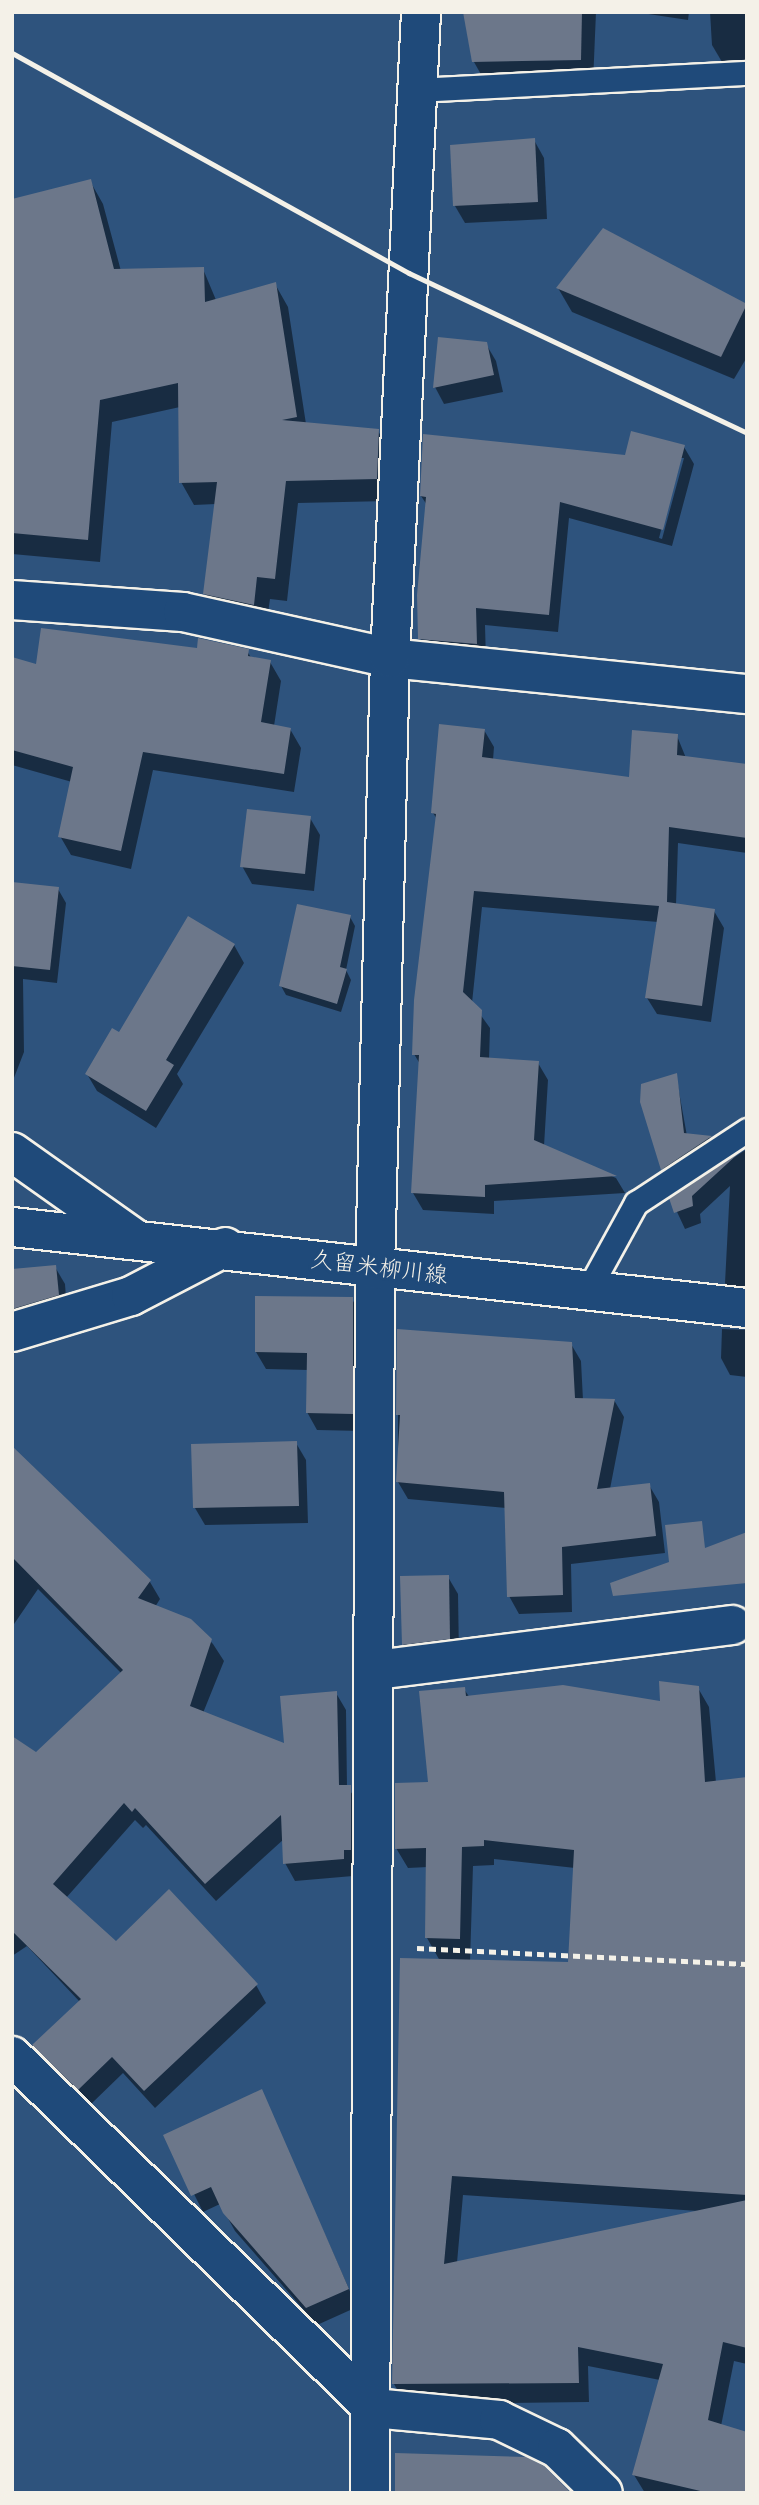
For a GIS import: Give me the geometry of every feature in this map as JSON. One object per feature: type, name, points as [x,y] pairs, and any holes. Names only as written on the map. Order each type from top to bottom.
[{"type":"street","points":[[370,2493],[373,2408],[375,1270],[390,658],[421,12]]},
{"type":"street","points":[[12,600],[183,612],[390,658],[747,694]]},
{"type":"street","points":[[12,1152],[135,1239]]},
{"type":"street","name":"久留米柳川線","points":[[12,1227],[225,1247],[375,1270],[747,1308]]},
{"type":"street","points":[[12,1332],[131,1296],[225,1247]]},
{"type":"street","points":[[376,1670],[732,1625]]},
{"type":"street","points":[[12,2056],[373,2408],[499,2420],[558,2448],[603,2493]]},
{"type":"lane","points":[[418,90],[747,73]]},
{"type":"lane","points":[[587,1292],[636,1203],[747,1130]]},
{"type":"path","points":[[374,1945],[747,1964]]},
{"type":"building","points":[[463,12],[582,12],[581,60],[472,62]]},
{"type":"building","points":[[535,138],[538,202],[453,206],[450,145]]},
{"type":"building","points":[[91,179],[114,269],[204,267],[205,302],[276,282],[297,417],[282,420],[379,429],[377,479],[286,481],[275,579],[257,577],[254,605],[203,594],[217,482],[179,483],[178,383],[100,400],[88,540],[12,533],[12,199]]},
{"type":"building","points":[[603,228],[747,304],[721,357],[556,288]]},
{"type":"building","points":[[438,337],[487,342],[494,375],[433,388]]},
{"type":"building","points":[[631,431],[685,445],[663,530],[560,502],[549,615],[476,608],[477,644],[418,639],[417,595],[426,497],[420,496],[423,434],[625,455]]},
{"type":"building","points":[[41,628],[197,648],[198,638],[249,649],[248,656],[271,660],[261,722],[291,728],[284,774],[143,752],[121,851],[58,837],[73,767],[12,750],[12,657],[36,664]]},
{"type":"building","points":[[439,724],[485,729],[482,757],[629,777],[632,730],[678,734],[677,755],[747,764],[747,838],[669,827],[667,902],[715,909],[702,1006],[645,998],[659,906],[474,891],[463,992],[482,1010],[480,1057],[539,1061],[534,1140],[617,1176],[485,1185],[485,1197],[411,1193],[419,1055],[412,1055],[414,1000],[436,814],[431,813]]},
{"type":"building","points":[[247,809],[311,816],[305,874],[240,867]]},
{"type":"building","points":[[12,882],[59,887],[50,970],[12,966]]},
{"type":"building","points":[[297,904],[351,915],[340,967],[347,969],[337,1004],[279,986]]},
{"type":"building","points":[[188,916],[235,944],[166,1060],[174,1065],[146,1111],[85,1074],[112,1028],[119,1032]]},
{"type":"building","points":[[677,1073],[684,1133],[712,1136],[661,1170],[640,1102],[641,1084]]},
{"type":"building","points":[[740,1152],[692,1196],[693,1206],[674,1213],[669,1198]]},
{"type":"building","points":[[56,1265],[59,1295],[12,1309],[12,1269]]},
{"type":"building","points":[[255,1296],[353,1297],[353,1414],[306,1413],[307,1353],[255,1352]]},
{"type":"building","points":[[397,1329],[572,1342],[575,1398],[615,1399],[597,1489],[650,1483],[656,1536],[562,1547],[563,1595],[507,1597],[504,1492],[396,1482],[400,1415],[396,1415]]},
{"type":"building","points":[[297,1441],[299,1506],[193,1508],[191,1444]]},
{"type":"building","points":[[12,1446],[151,1580],[138,1598],[191,1619],[212,1639],[190,1706],[284,1743],[280,1696],[337,1691],[339,1785],[351,1785],[351,1850],[344,1850],[344,1859],[283,1864],[281,1815],[205,1884],[135,1808],[132,1812],[124,1803],[53,1884],[116,1941],[169,1889],[258,1984],[144,2091],[112,2057],[78,2090],[32,2045],[81,1999],[12,1931],[12,1736],[36,1752],[123,1670],[12,1557]]},
{"type":"building","points":[[702,1521],[705,1548],[747,1532],[747,1583],[613,1596],[610,1583],[669,1562],[665,1525]]},
{"type":"building","points":[[449,1575],[450,1639],[402,1645],[400,1576]]},
{"type":"building","points":[[659,1681],[699,1686],[705,1782],[747,1777],[747,2195],[452,2176],[444,2264],[747,2200],[747,2348],[723,2342],[708,2420],[747,2432],[747,2493],[709,2493],[632,2475],[663,2364],[578,2347],[579,2383],[392,2384],[400,1958],[568,1962],[574,1850],[484,1840],[484,1846],[462,1847],[460,1939],[425,1938],[426,1848],[395,1849],[395,1783],[428,1782],[419,1691],[465,1687],[466,1696],[563,1685],[660,1701]]},
{"type":"building","points":[[262,2089],[349,2289],[306,2308],[223,2213],[211,2187],[191,2196],[163,2135]]},
{"type":"building","points":[[395,2453],[526,2457],[544,2466],[571,2493],[395,2493]]},
{"type":"railway","points":[[12,53],[409,273],[747,433]]}]
